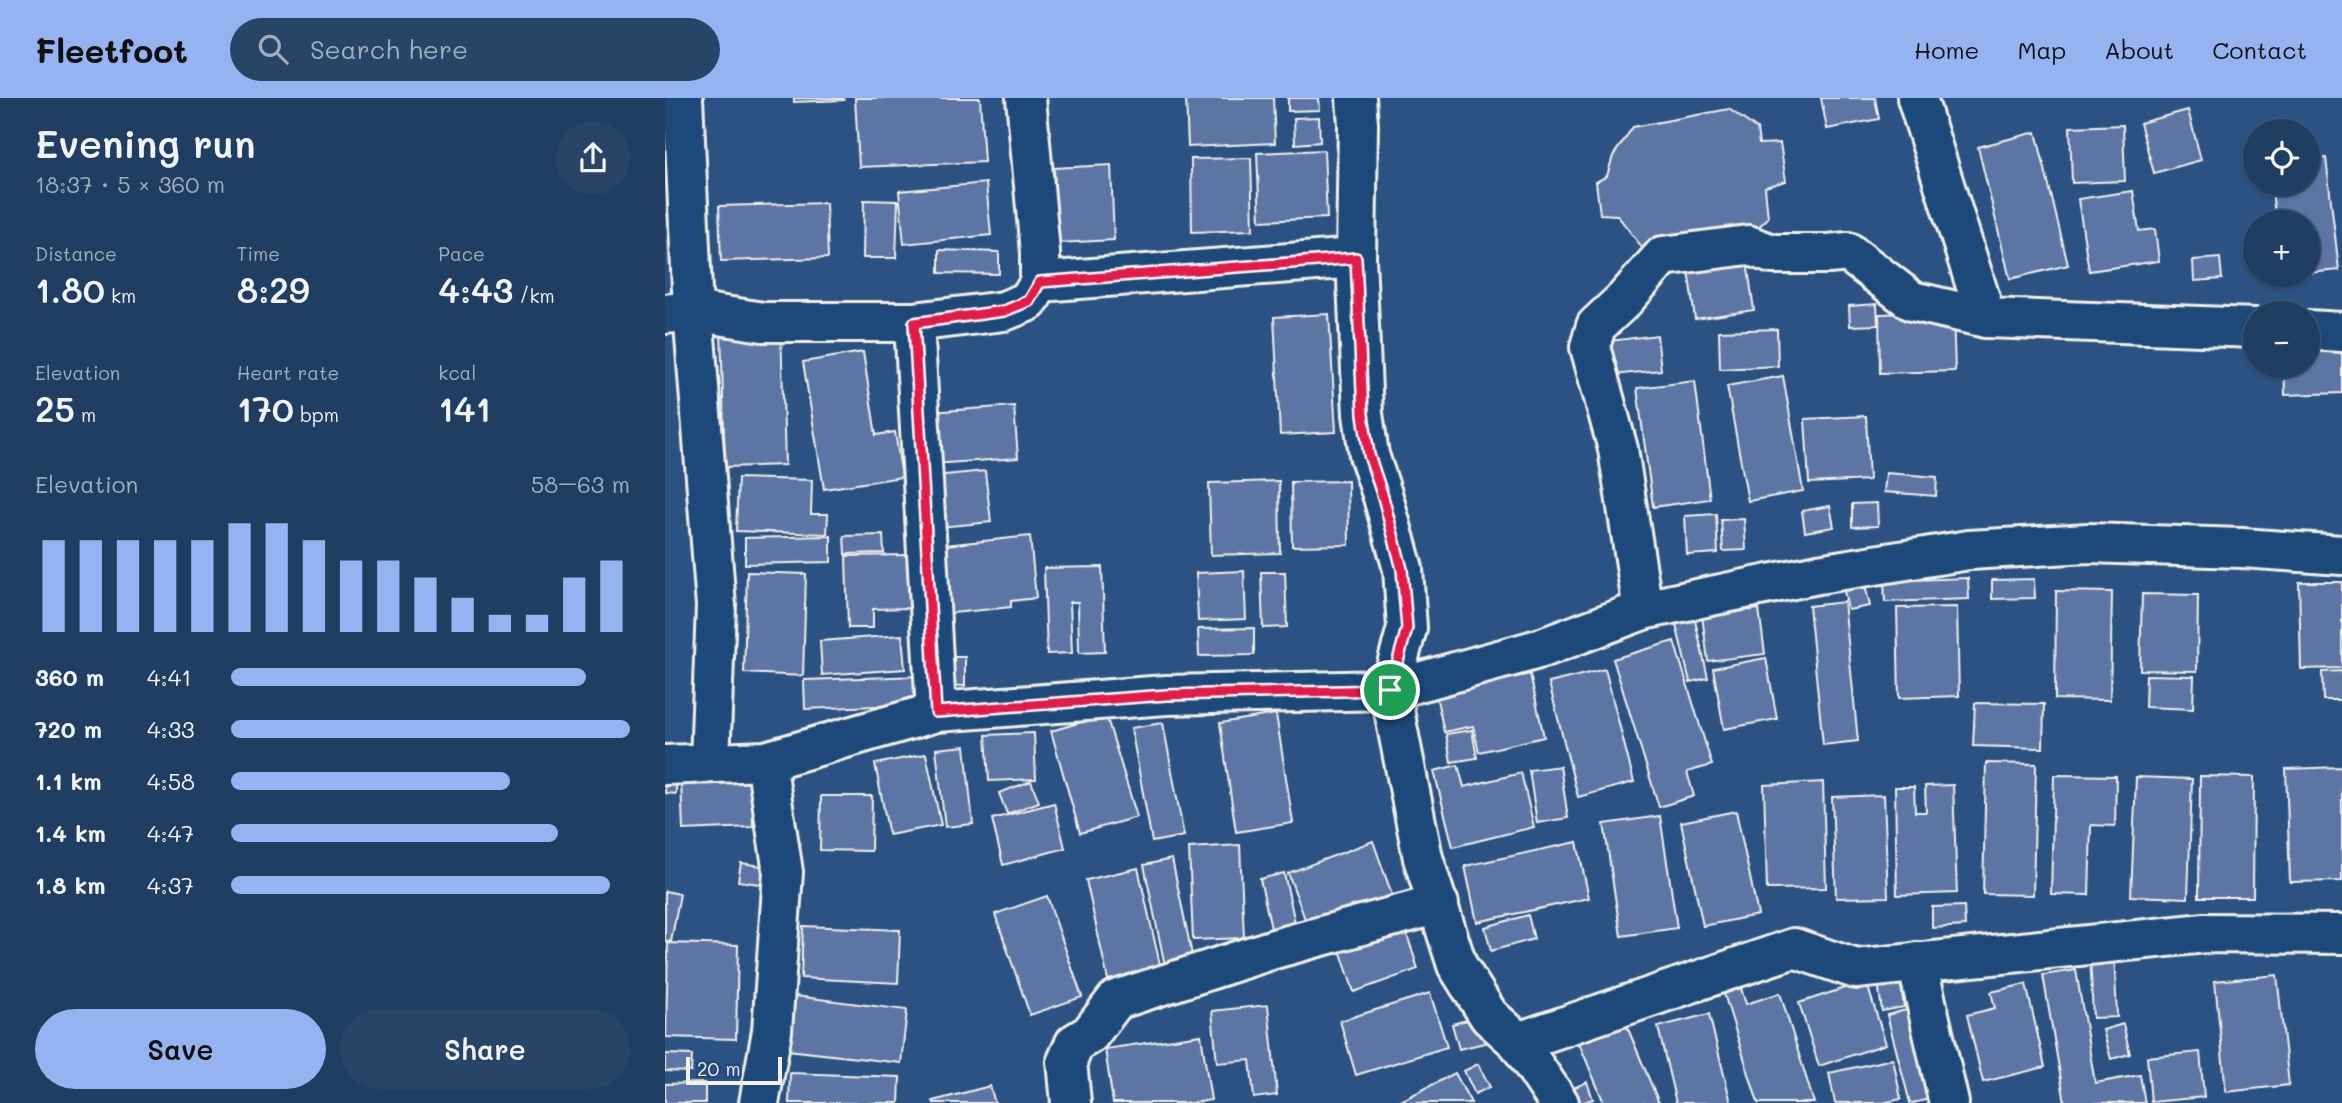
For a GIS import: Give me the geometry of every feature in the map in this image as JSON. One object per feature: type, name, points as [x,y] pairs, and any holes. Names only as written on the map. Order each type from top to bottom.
[{"type":"street","points":[[683,98],[679,313],[716,606],[710,762]]},
{"type":"street","points":[[679,313],[763,323],[914,323],[1004,311],[1029,301],[1040,282],[1040,251],[1026,98]]},
{"type":"street","points":[[1356,98],[1356,258],[1363,414],[1369,455],[1402,569],[1407,628],[1390,690],[1423,858],[1457,965],[1489,1016],[1518,1042],[1559,1103]]},
{"type":"street","points":[[1917,98],[1986,318]]},
{"type":"street","points":[[1643,610],[1618,449],[1590,347],[1596,326],[1624,300],[1663,256],[1748,245],[1773,254],[1828,254],[1848,251],[1912,301],[1986,318],[2243,328]]},
{"type":"street","points":[[1040,282],[1356,258]]},
{"type":"street","points":[[914,323],[936,712]]},
{"type":"street","points":[[2320,331],[2342,332]]},
{"type":"street","points":[[665,765],[766,761],[936,712],[1166,695],[1390,690],[1542,648],[1643,610],[1818,575],[1969,550],[2088,543],[2242,548],[2342,555]]},
{"type":"street","points":[[759,1103],[772,1031],[783,872],[766,761]]},
{"type":"street","points":[[1071,1103],[1067,1061],[1075,1044],[1090,1034],[1116,1000],[1273,949],[1439,904]]},
{"type":"street","points":[[1518,1042],[1794,948],[1856,969],[2205,933],[2342,933]]},
{"type":"street","points":[[1917,962],[1949,1103]]},
{"type":"building","points":[[794,98],[843,98],[844,100],[794,102]]},
{"type":"building","points":[[855,98],[980,98],[984,162],[859,167]]},
{"type":"building","points":[[1186,98],[1273,98],[1275,143],[1188,147]]},
{"type":"building","points":[[1288,98],[1319,98],[1320,110],[1288,111]]},
{"type":"building","points":[[1821,98],[1875,98],[1879,119],[1827,129]]},
{"type":"building","points":[[1729,109],[1757,129],[1759,144],[1780,143],[1786,181],[1765,187],[1768,218],[1750,235],[1644,250],[1617,215],[1600,214],[1596,182],[1607,176],[1613,156],[1633,127]]},
{"type":"building","points":[[2188,110],[2201,160],[2154,173],[2140,123]]},
{"type":"building","points":[[1319,117],[1320,142],[1295,144],[1294,118]]},
{"type":"building","points":[[2123,125],[2125,181],[2072,183],[2070,127]]},
{"type":"building","points":[[2036,132],[2068,265],[2010,279],[1978,147]]},
{"type":"building","points":[[1324,150],[1327,218],[1260,221],[1257,153]]},
{"type":"building","points":[[1251,158],[1253,230],[1192,232],[1191,159]]},
{"type":"building","points":[[2326,158],[2339,270],[2320,272],[2320,210],[2274,210],[2273,196],[2320,196],[2320,159]]},
{"type":"building","points":[[1111,165],[1114,240],[1057,243],[1054,168]]},
{"type":"building","points":[[986,183],[991,235],[904,244],[899,191]]},
{"type":"building","points":[[2133,191],[2139,231],[2155,229],[2159,261],[2089,271],[2078,199]]},
{"type":"building","points":[[864,200],[898,201],[896,258],[863,258]]},
{"type":"building","points":[[826,203],[828,258],[721,261],[719,206]]},
{"type":"building","points":[[939,250],[999,252],[999,274],[939,273]]},
{"type":"building","points":[[1746,255],[1754,310],[1695,319],[1687,263]]},
{"type":"building","points":[[2220,258],[2222,279],[2194,281],[2193,260]]},
{"type":"building","points":[[1877,304],[1878,325],[1850,326],[1849,306]]},
{"type":"building","points":[[1953,312],[1955,371],[1880,373],[1879,314]]},
{"type":"building","points":[[1329,314],[1336,432],[1280,435],[1274,317]]},
{"type":"building","points":[[781,327],[785,465],[725,467],[721,328]]},
{"type":"building","points":[[1777,329],[1778,366],[1720,369],[1719,331]]},
{"type":"building","points":[[1657,335],[1661,370],[1613,375],[1609,341]]},
{"type":"building","points":[[2342,347],[2342,393],[2285,395],[2284,378],[2320,378],[2320,348]]},
{"type":"building","points":[[863,352],[876,435],[895,432],[902,477],[824,489],[803,362]]},
{"type":"building","points":[[1783,376],[1803,491],[1748,501],[1727,386]]},
{"type":"building","points":[[1695,381],[1710,499],[1653,507],[1637,388]]},
{"type":"building","points":[[1014,406],[1018,458],[932,464],[929,412]]},
{"type":"building","points":[[1866,416],[1869,480],[1809,483],[1805,419]]},
{"type":"building","points":[[985,471],[991,522],[940,527],[935,476]]},
{"type":"building","points":[[1886,473],[1937,477],[1936,496],[1884,492]]},
{"type":"building","points":[[738,478],[812,480],[811,514],[828,514],[827,534],[736,531]]},
{"type":"building","points":[[1279,481],[1280,553],[1211,555],[1209,483]]},
{"type":"building","points":[[1348,481],[1349,545],[1292,546],[1291,482]]},
{"type":"building","points":[[1877,503],[1878,526],[1852,527],[1852,504]]},
{"type":"building","points":[[1830,506],[1834,527],[1805,532],[1802,511]]},
{"type":"building","points":[[1716,514],[1718,553],[1687,555],[1685,516]]},
{"type":"building","points":[[1744,519],[1746,550],[1723,551],[1721,520]]},
{"type":"building","points":[[883,535],[884,553],[845,554],[844,536]]},
{"type":"building","points":[[831,536],[831,562],[745,564],[745,538]]},
{"type":"building","points":[[1030,536],[1036,598],[1011,601],[1011,607],[943,614],[936,546]]},
{"type":"building","points":[[908,555],[909,608],[873,609],[873,628],[848,628],[846,556]]},
{"type":"building","points":[[1102,567],[1105,652],[1079,653],[1078,602],[1070,602],[1072,653],[1047,654],[1044,568]]},
{"type":"building","points":[[1244,571],[1246,619],[1198,621],[1196,573]]},
{"type":"building","points":[[747,572],[806,574],[803,676],[744,673]]},
{"type":"building","points":[[1261,572],[1285,572],[1287,627],[1263,628]]},
{"type":"building","points":[[1968,578],[1969,599],[1885,602],[1884,581]]},
{"type":"building","points":[[2034,579],[2035,598],[1992,599],[1992,580]]},
{"type":"building","points":[[1864,581],[1870,606],[1848,610],[1843,586]]},
{"type":"building","points":[[2299,582],[2342,582],[2342,668],[2301,669]]},
{"type":"building","points":[[2056,591],[2112,592],[2110,700],[2055,699]]},
{"type":"building","points":[[2142,594],[2198,595],[2197,671],[2140,670]]},
{"type":"building","points":[[1844,602],[1858,741],[1823,745],[1809,606]]},
{"type":"building","points":[[1692,607],[1708,678],[1690,682],[1673,612]]},
{"type":"building","points":[[1957,607],[1959,696],[1899,698],[1897,608]]},
{"type":"building","points":[[1759,609],[1765,654],[1708,661],[1702,616]]},
{"type":"building","points":[[1254,628],[1254,655],[1199,656],[1198,629]]},
{"type":"building","points":[[902,635],[905,669],[822,675],[820,641]]},
{"type":"building","points":[[1674,641],[1712,765],[1687,772],[1694,796],[1659,807],[1613,659]]},
{"type":"building","points":[[939,657],[965,657],[965,686],[939,685]]},
{"type":"building","points":[[1766,658],[1777,719],[1724,729],[1713,668]]},
{"type":"building","points":[[1605,669],[1634,782],[1578,797],[1549,683]]},
{"type":"building","points":[[2342,671],[2342,700],[2323,700],[2322,672]]},
{"type":"building","points":[[1530,674],[1544,737],[1479,752],[1473,726],[1444,732],[1436,695]]},
{"type":"building","points":[[2146,675],[2194,676],[2193,709],[2145,707]]},
{"type":"building","points":[[921,676],[922,704],[805,709],[804,680]]},
{"type":"building","points":[[1975,703],[2044,704],[2043,748],[1973,746]]},
{"type":"building","points":[[1276,714],[1293,823],[1236,832],[1220,723]]},
{"type":"building","points":[[1106,715],[1137,817],[1080,833],[1051,731]]},
{"type":"building","points":[[1163,723],[1184,836],[1152,842],[1131,728]]},
{"type":"building","points":[[1472,730],[1477,758],[1451,762],[1446,734]]},
{"type":"building","points":[[1034,733],[1036,779],[989,781],[986,735]]},
{"type":"building","points":[[965,746],[973,824],[945,827],[936,749]]},
{"type":"building","points":[[926,754],[941,825],[889,835],[875,764]]},
{"type":"building","points":[[1986,763],[2036,764],[2033,895],[1983,894]]},
{"type":"building","points":[[1458,765],[1464,787],[1521,773],[1534,827],[1453,847],[1434,771]]},
{"type":"building","points":[[1560,766],[1568,818],[1537,823],[1529,770]]},
{"type":"building","points":[[2342,767],[2342,881],[2290,882],[2286,769]]},
{"type":"building","points":[[665,769],[676,769],[676,794],[665,793]]},
{"type":"building","points":[[2054,775],[2116,776],[2115,826],[2091,825],[2089,895],[2051,894]]},
{"type":"building","points":[[2200,776],[2254,777],[2253,897],[2199,897]]},
{"type":"building","points":[[2136,777],[2192,779],[2188,898],[2131,896]]},
{"type":"building","points":[[752,779],[753,827],[683,830],[681,781]]},
{"type":"building","points":[[1031,781],[1039,802],[1007,814],[999,793]]},
{"type":"building","points":[[1823,782],[1826,888],[1767,889],[1764,785]]},
{"type":"building","points":[[1953,785],[1957,893],[1897,895],[1895,787],[1914,787],[1915,812],[1926,812],[1925,786]]},
{"type":"building","points":[[1884,795],[1888,897],[1836,898],[1832,797]]},
{"type":"building","points":[[821,796],[872,796],[871,851],[820,850]]},
{"type":"building","points":[[1054,803],[1065,848],[1003,865],[992,819]]},
{"type":"building","points":[[1736,811],[1758,915],[1703,926],[1681,822]]},
{"type":"building","points":[[1660,816],[1677,928],[1621,936],[1604,824]]},
{"type":"building","points":[[1373,841],[1392,895],[1308,927],[1288,873]]},
{"type":"building","points":[[1577,842],[1589,898],[1477,922],[1465,866]]},
{"type":"building","points":[[1240,845],[1244,938],[1193,940],[1189,848]]},
{"type":"building","points":[[1172,859],[1193,960],[1165,966],[1144,865]]},
{"type":"building","points":[[741,863],[769,867],[767,885],[738,881]]},
{"type":"building","points":[[1138,868],[1161,969],[1108,980],[1086,880]]},
{"type":"building","points":[[1284,873],[1296,927],[1272,933],[1260,879]]},
{"type":"building","points":[[665,891],[680,894],[671,942],[665,941]]},
{"type":"building","points":[[1047,896],[1082,997],[1030,1015],[995,914]]},
{"type":"building","points":[[1964,906],[1965,926],[1932,928],[1932,907]]},
{"type":"building","points":[[1528,915],[1534,939],[1491,951],[1485,927]]},
{"type":"building","points":[[1404,925],[1418,969],[1354,992],[1339,947]]},
{"type":"building","points":[[803,926],[900,930],[898,983],[801,978]]},
{"type":"building","points":[[668,943],[738,945],[736,1039],[666,1037]]},
{"type":"building","points":[[2114,952],[2117,1017],[2093,1018],[2090,953]]},
{"type":"building","points":[[2076,970],[2095,1083],[2140,1075],[2145,1103],[2065,1103],[2043,975]]},
{"type":"building","points":[[1899,971],[1904,1007],[1882,1011],[1877,975]]},
{"type":"building","points":[[2277,975],[2289,1085],[2226,1092],[2215,981]]},
{"type":"building","points":[[1737,976],[1746,1004],[1780,993],[1814,1103],[1758,1103],[1720,981]]},
{"type":"building","points":[[1866,981],[1886,1044],[1819,1066],[1799,1003]]},
{"type":"building","points":[[2026,984],[2045,1067],[1983,1082],[1967,1015],[1995,1008],[1991,992]]},
{"type":"building","points":[[1430,993],[1447,1047],[1356,1075],[1340,1021]]},
{"type":"building","points":[[795,996],[907,1010],[901,1063],[788,1050]]},
{"type":"building","points":[[1268,1005],[1277,1095],[1254,1098],[1250,1060],[1217,1063],[1212,1011]]},
{"type":"building","points":[[1910,1009],[1933,1098],[1913,1103],[1910,1103],[1887,1015]]},
{"type":"building","points":[[1709,1014],[1731,1103],[1676,1103],[1658,1027]]},
{"type":"building","points":[[1486,1015],[1493,1041],[1459,1049],[1452,1024]]},
{"type":"building","points":[[1626,1024],[1659,1103],[1604,1103],[1579,1043]]},
{"type":"building","points":[[2123,1024],[2130,1054],[2111,1059],[2103,1030]]},
{"type":"building","points":[[1201,1035],[1211,1100],[1192,1103],[1113,1103],[1105,1049]]},
{"type":"building","points":[[2200,1052],[2204,1097],[2151,1102],[2147,1057]]},
{"type":"building","points":[[665,1054],[692,1055],[691,1072],[665,1071]]},
{"type":"building","points":[[1893,1059],[1901,1099],[1882,1103],[1835,1103],[1829,1073]]},
{"type":"building","points":[[1478,1064],[1490,1087],[1475,1094],[1464,1071]]},
{"type":"building","points":[[790,1073],[900,1077],[899,1103],[789,1103]]},
{"type":"building","points":[[1455,1073],[1471,1103],[1397,1103]]},
{"type":"building","points":[[1587,1082],[1593,1099],[1571,1103],[1566,1091]]},
{"type":"building","points":[[705,1083],[705,1103],[665,1103],[665,1084]]},
{"type":"building","points":[[990,1086],[995,1103],[933,1101]]},
{"type":"route","points":[[1356,258],[1363,414],[1369,455],[1402,569],[1407,628],[1390,690],[1166,695],[936,712],[914,323],[1004,311],[1029,301],[1040,282],[1356,258]]}]
